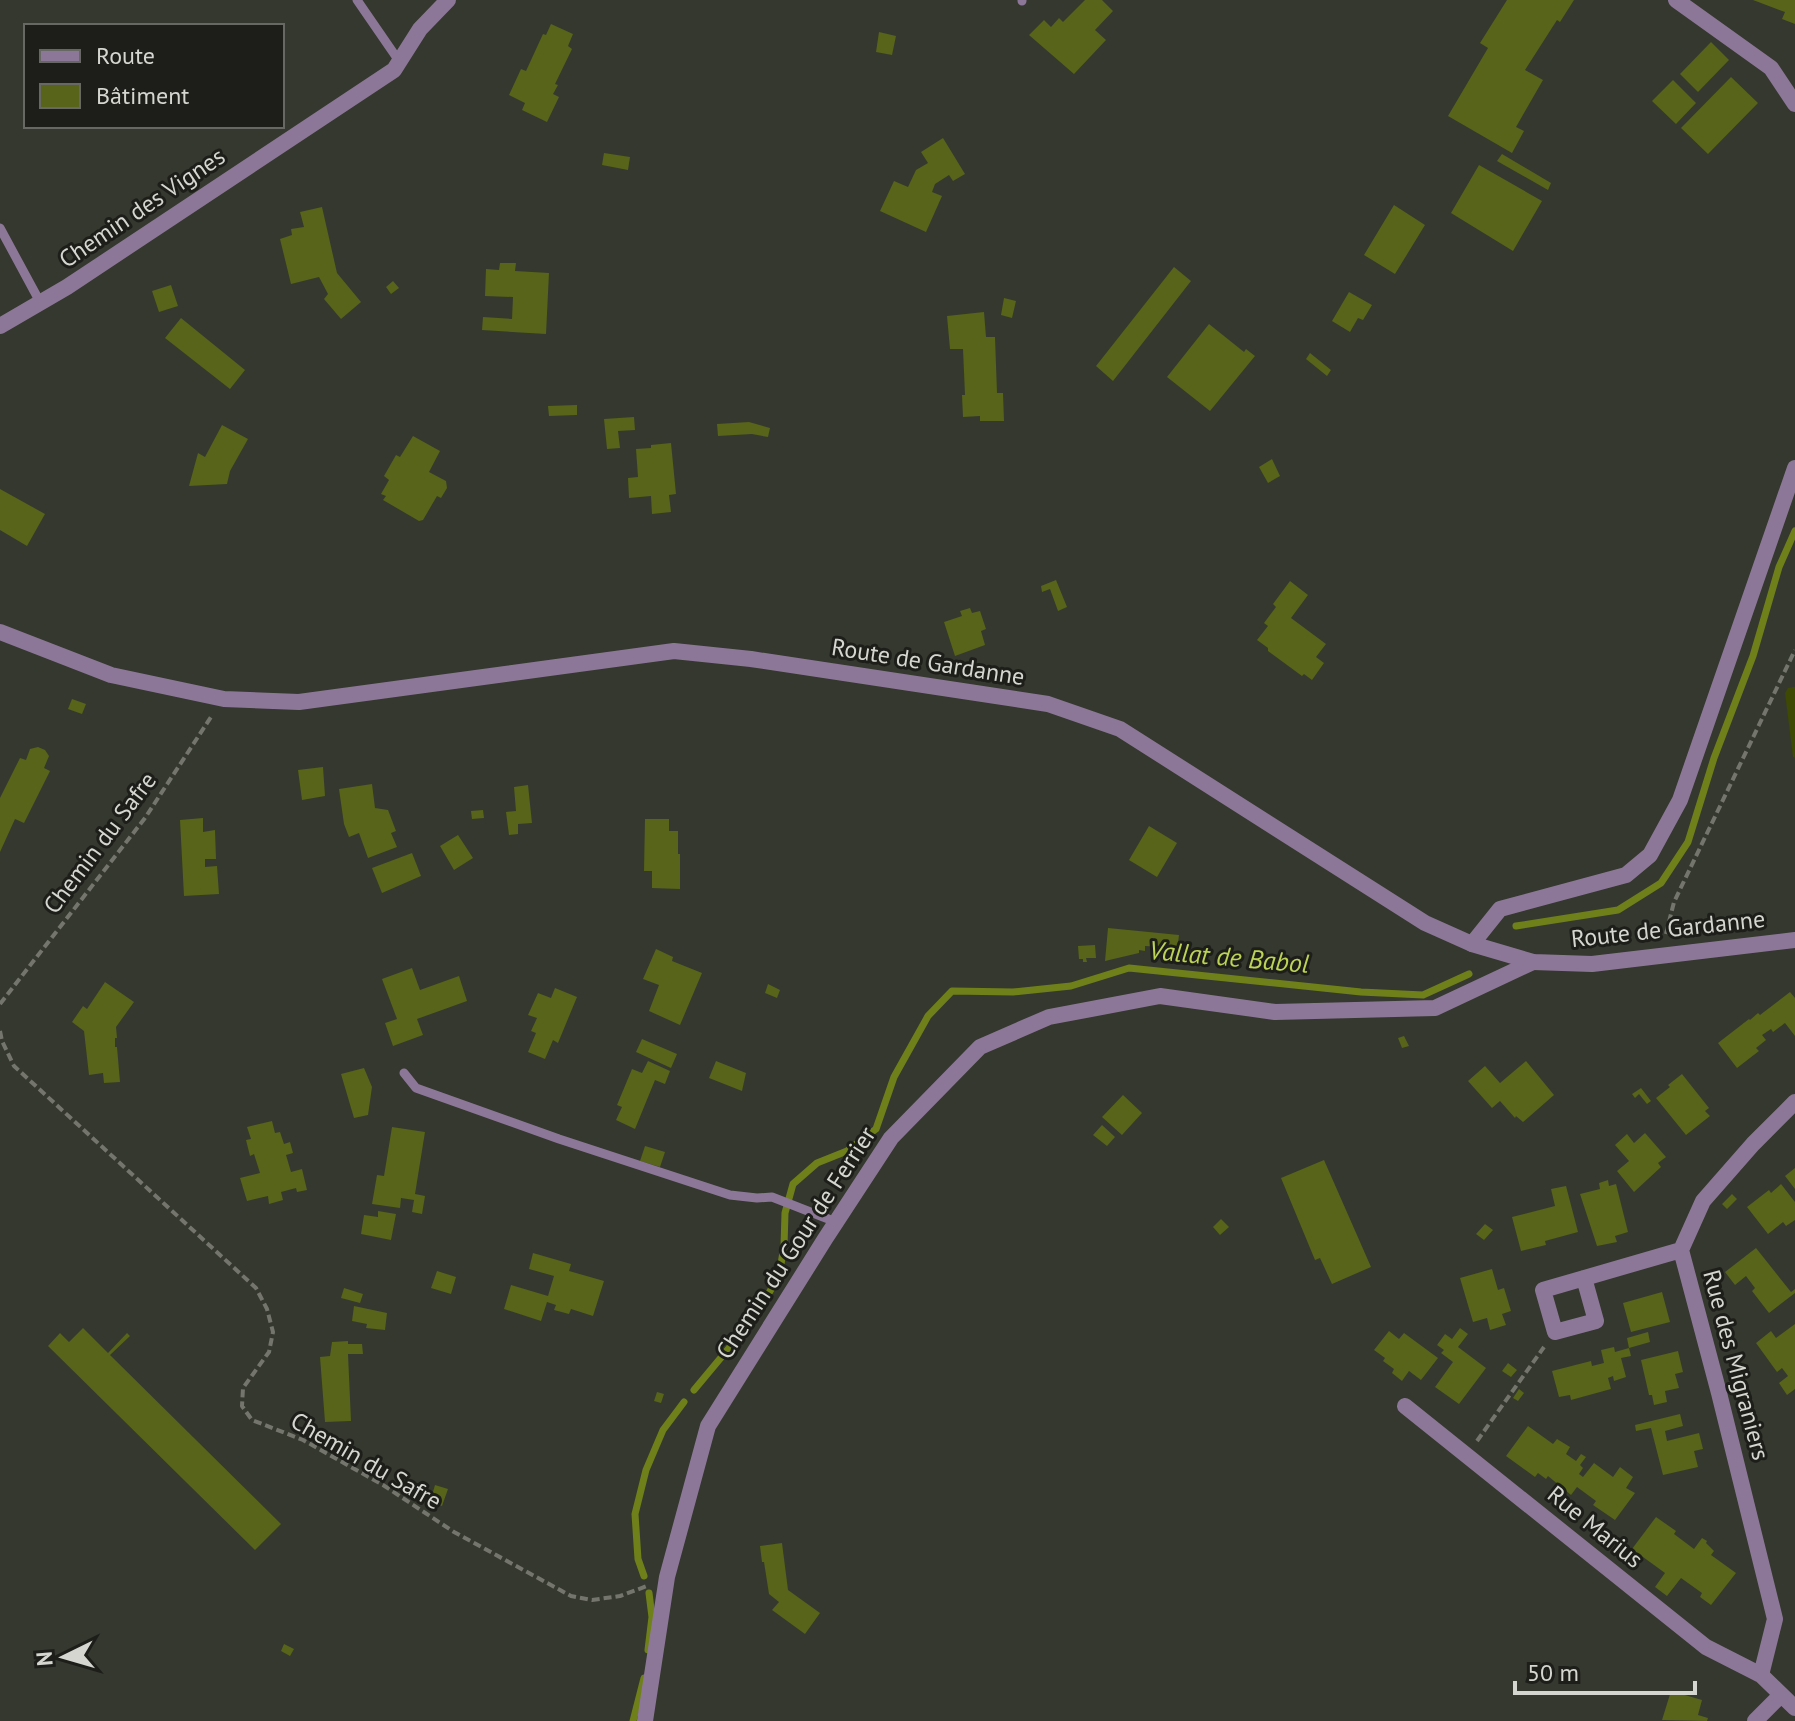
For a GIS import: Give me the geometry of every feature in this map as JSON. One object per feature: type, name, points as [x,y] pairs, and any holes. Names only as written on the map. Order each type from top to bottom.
[{"type":"street","name":"Chemin des Vignes","points":[[0,326],[67,287],[394,70],[420,29],[448,0]]},
{"type":"street","points":[[1676,0],[1771,68],[1795,104]]},
{"type":"street","points":[[1472,944],[1500,909],[1626,875],[1650,855],[1680,800],[1795,468]]},
{"type":"street","name":"Route de Gardanne","points":[[0,632],[111,675],[224,699],[299,702],[674,651],[751,659],[1048,704],[1120,729],[1425,923],[1472,944],[1533,962],[1592,964],[1795,940]]},
{"type":"street","name":"Chemin du Gour de Ferrier","points":[[645,1721],[667,1577],[708,1426],[891,1138],[980,1047],[1049,1017],[1160,996],[1275,1012],[1435,1008],[1533,962]]},
{"type":"street","name":"Rue des Migraniers","points":[[1761,1675],[1775,1619],[1681,1250],[1703,1201],[1795,1102]]},
{"type":"street","points":[[1584,1278],[1596,1321],[1555,1332],[1543,1290],[1584,1278],[1681,1250]]},
{"type":"street","name":"Rue Marius","points":[[1405,1406],[1706,1647],[1761,1675],[1795,1708]]},
{"type":"street","points":[[1755,1721],[1781,1695]]},
{"type":"lane","points":[[357,0],[399,61]]},
{"type":"lane","points":[[0,228],[40,302]]},
{"type":"lane","points":[[404,1073],[416,1088],[559,1139],[730,1195],[772,1197],[836,1222]]},
{"type":"path","points":[[1660,956],[1674,902],[1795,650]]},
{"type":"path","name":"Chemin du Safre","points":[[0,1004],[145,818],[224,699]]},
{"type":"path","name":"Chemin du Safre","points":[[0,1031],[14,1066],[256,1288],[267,1309],[273,1332],[269,1352],[243,1388],[242,1406],[252,1420],[303,1440],[383,1485],[454,1532],[571,1596],[592,1600],[620,1596],[667,1577]]},
{"type":"path","points":[[1467,1455],[1555,1332]]},
{"type":"green space","points":[[1795,687],[1795,758],[1785,693],[1788,688]]},
{"type":"building","points":[[1085,0],[1102,0],[1113,11],[1095,30],[1106,40],[1074,74],[1029,35],[1044,20],[1051,27],[1059,18],[1063,22]]},
{"type":"building","points":[[1507,0],[1574,0],[1560,22],[1557,20],[1525,70],[1543,80],[1516,127],[1524,131],[1512,153],[1448,116],[1488,48],[1480,43]]},
{"type":"building","points":[[1753,0],[1795,0],[1795,24],[1782,19],[1785,12]]},
{"type":"building","points":[[551,24],[573,34],[568,46],[572,49],[555,84],[558,85],[553,94],[559,97],[547,122],[522,110],[525,103],[509,95],[521,69],[526,71]]},
{"type":"building","points":[[879,32],[896,36],[892,55],[876,52]]},
{"type":"building","points":[[1711,42],[1729,60],[1698,92],[1680,74]]},
{"type":"building","points":[[1731,77],[1758,103],[1708,154],[1681,128]]},
{"type":"building","points":[[1673,80],[1696,103],[1676,124],[1652,101]]},
{"type":"building","points":[[943,138],[965,174],[953,181],[949,175],[935,184],[932,192],[942,196],[926,232],[880,211],[894,181],[908,187],[916,170],[928,163],[921,152]]},
{"type":"building","points":[[604,153],[630,157],[628,170],[602,165]]},
{"type":"building","points":[[1502,154],[1551,183],[1548,190],[1497,161]]},
{"type":"building","points":[[1479,165],[1542,201],[1513,251],[1451,213]]},
{"type":"building","points":[[1394,205],[1425,225],[1395,274],[1364,255]]},
{"type":"building","points":[[322,207],[337,273],[361,302],[341,319],[324,299],[328,294],[319,277],[291,284],[280,239],[292,235],[291,229],[304,227],[300,212]]},
{"type":"building","points":[[500,263],[516,263],[515,271],[549,273],[546,334],[482,330],[483,317],[512,319],[513,297],[485,296],[486,269],[499,270]]},
{"type":"building","points":[[1174,267],[1191,281],[1113,381],[1096,366]]},
{"type":"building","points":[[393,281],[399,288],[391,294],[386,287]]},
{"type":"building","points":[[171,285],[178,306],[159,312],[152,291]]},
{"type":"building","points":[[1349,292],[1372,305],[1363,320],[1358,318],[1350,332],[1332,321]]},
{"type":"building","points":[[1004,298],[1016,301],[1012,318],[1001,315]]},
{"type":"building","points":[[984,312],[986,337],[995,337],[997,393],[1003,393],[1004,421],[980,421],[980,416],[963,417],[963,349],[950,349],[947,316]]},
{"type":"building","points":[[181,318],[245,370],[230,389],[165,338]]},
{"type":"building","points":[[1209,324],[1244,352],[1246,349],[1255,356],[1210,411],[1167,377]]},
{"type":"building","points":[[1310,353],[1331,370],[1327,376],[1306,359]]},
{"type":"building","points":[[577,405],[577,415],[549,416],[548,406]]},
{"type":"building","points":[[634,417],[635,430],[618,431],[620,448],[607,449],[604,419]]},
{"type":"building","points":[[749,422],[770,428],[768,437],[752,434],[718,436],[717,424]]},
{"type":"building","points":[[222,425],[248,439],[230,471],[227,484],[189,486],[198,453],[205,457]]},
{"type":"building","points":[[413,436],[440,451],[429,472],[446,481],[447,488],[441,498],[437,496],[423,520],[419,521],[383,500],[386,496],[381,494],[389,480],[384,476],[396,455],[400,457]]},
{"type":"building","points":[[671,443],[676,494],[669,495],[671,512],[652,514],[651,496],[629,498],[628,478],[638,477],[636,449]]},
{"type":"building","points":[[1272,459],[1280,476],[1268,483],[1259,467]]},
{"type":"building","points":[[0,489],[45,514],[27,546],[0,530]]},
{"type":"building","points":[[1056,580],[1067,607],[1058,611],[1050,589],[1042,592],[1041,586]]},
{"type":"building","points":[[1290,581],[1308,595],[1291,618],[1326,644],[1316,657],[1324,663],[1312,680],[1304,674],[1302,676],[1257,640],[1268,626],[1264,623],[1276,607],[1273,604]]},
{"type":"building","points":[[970,608],[972,613],[980,611],[986,629],[981,631],[985,645],[955,656],[944,622],[962,616],[960,611]]},
{"type":"building","points":[[72,699],[86,704],[82,714],[68,709]]},
{"type":"building","points":[[38,747],[49,756],[44,768],[50,771],[24,823],[15,819],[0,852],[0,798],[20,758],[26,760],[30,749]]},
{"type":"building","points":[[323,767],[325,796],[302,800],[298,770]]},
{"type":"building","points":[[372,784],[375,808],[388,810],[396,831],[391,833],[397,847],[368,858],[359,833],[349,837],[339,789]]},
{"type":"building","points":[[528,785],[532,823],[518,824],[518,834],[509,835],[506,812],[516,811],[514,787]]},
{"type":"building","points":[[483,810],[484,818],[472,819],[471,811]]},
{"type":"building","points":[[203,818],[203,832],[215,830],[216,859],[205,859],[205,867],[217,866],[219,894],[184,896],[180,820]]},
{"type":"building","points":[[645,819],[669,819],[669,831],[678,831],[680,889],[652,888],[652,871],[644,871]]},
{"type":"building","points":[[1149,826],[1177,843],[1157,877],[1129,860]]},
{"type":"building","points":[[458,835],[473,858],[454,870],[440,846]]},
{"type":"building","points":[[412,853],[421,876],[382,893],[372,868]]},
{"type":"building","points":[[1108,928],[1179,935],[1177,952],[1145,946],[1145,951],[1139,950],[1139,953],[1105,961]]},
{"type":"building","points":[[1095,945],[1096,958],[1086,958],[1087,962],[1079,959],[1078,946]]},
{"type":"building","points":[[656,949],[673,957],[672,961],[702,973],[680,1025],[649,1011],[659,985],[643,979]]},
{"type":"building","points":[[412,968],[420,990],[459,976],[467,1001],[417,1019],[423,1035],[393,1046],[385,1023],[397,1019],[382,979]]},
{"type":"building","points":[[105,982],[134,1002],[116,1027],[115,1047],[120,1082],[104,1083],[103,1073],[89,1075],[84,1031],[72,1022],[83,1006],[87,1009]]},
{"type":"building","points":[[768,984],[780,990],[777,998],[765,993]]},
{"type":"building","points":[[555,988],[577,997],[558,1043],[553,1040],[545,1059],[528,1052],[536,1033],[531,1031],[537,1018],[528,1015],[538,993],[551,998]]},
{"type":"building","points":[[1790,992],[1795,998],[1795,1036],[1785,1023],[1773,1032],[1771,1029],[1762,1035],[1766,1040],[1756,1048],[1759,1051],[1737,1068],[1718,1043]]},
{"type":"building","points":[[1404,1036],[1409,1046],[1402,1048],[1398,1038]]},
{"type":"building","points":[[642,1039],[677,1054],[671,1068],[636,1052]]},
{"type":"building","points":[[648,1061],[670,1071],[665,1084],[655,1080],[635,1129],[616,1120],[622,1107],[617,1105],[632,1069],[642,1073]]},
{"type":"building","points":[[716,1061],[746,1073],[742,1091],[709,1078]]},
{"type":"building","points":[[1526,1061],[1554,1095],[1523,1122],[1515,1118],[1500,1101],[1492,1108],[1468,1081],[1485,1066],[1500,1083]]},
{"type":"building","points":[[364,1068],[372,1087],[368,1115],[354,1118],[341,1074]]},
{"type":"building","points":[[1682,1074],[1709,1108],[1705,1111],[1710,1116],[1686,1135],[1656,1098]]},
{"type":"building","points":[[1641,1088],[1651,1101],[1647,1104],[1639,1094],[1635,1098],[1632,1094]]},
{"type":"building","points":[[1123,1095],[1142,1113],[1122,1135],[1102,1117]]},
{"type":"building","points":[[272,1121],[275,1133],[280,1132],[284,1144],[290,1142],[293,1153],[286,1155],[291,1172],[302,1169],[307,1190],[297,1192],[296,1188],[281,1192],[283,1200],[269,1204],[268,1196],[247,1201],[240,1178],[260,1173],[254,1154],[250,1156],[246,1140],[251,1139],[247,1127]]},
{"type":"building","points":[[1102,1125],[1115,1137],[1107,1146],[1093,1135]]},
{"type":"building","points":[[392,1127],[425,1132],[415,1194],[425,1196],[422,1214],[412,1212],[414,1200],[401,1198],[400,1208],[372,1204],[377,1175],[384,1176]]},
{"type":"building","points":[[1645,1133],[1666,1157],[1658,1163],[1661,1167],[1634,1192],[1617,1171],[1629,1161],[1615,1145],[1627,1134],[1634,1143]]},
{"type":"building","points":[[645,1146],[665,1152],[660,1167],[640,1161]]},
{"type":"building","points":[[1324,1160],[1371,1267],[1332,1284],[1320,1258],[1315,1260],[1281,1178]]},
{"type":"building","points":[[1795,1168],[1795,1189],[1785,1176]]},
{"type":"building","points":[[1608,1180],[1609,1186],[1616,1184],[1628,1232],[1615,1236],[1617,1242],[1597,1246],[1580,1194],[1600,1189],[1599,1183]]},
{"type":"building","points":[[1781,1184],[1795,1202],[1795,1220],[1786,1226],[1783,1222],[1768,1234],[1747,1207]]},
{"type":"building","points":[[1566,1186],[1578,1232],[1521,1251],[1512,1217],[1555,1206],[1551,1189]]},
{"type":"building","points":[[1732,1194],[1737,1199],[1727,1209],[1722,1204]]},
{"type":"building","points":[[378,1211],[396,1214],[391,1240],[361,1234],[364,1215],[378,1217]]},
{"type":"building","points":[[1221,1219],[1229,1227],[1220,1235],[1213,1227]]},
{"type":"building","points":[[1485,1224],[1493,1230],[1484,1240],[1476,1234]]},
{"type":"building","points":[[1756,1248],[1791,1292],[1795,1289],[1795,1293],[1769,1313],[1752,1291],[1755,1288],[1746,1276],[1735,1285],[1725,1272]]},
{"type":"building","points":[[533,1253],[571,1264],[569,1271],[604,1281],[593,1316],[571,1309],[569,1314],[554,1310],[556,1305],[547,1302],[541,1321],[504,1309],[511,1285],[548,1296],[554,1276],[529,1269]]},
{"type":"building","points":[[1492,1269],[1498,1290],[1504,1288],[1511,1311],[1502,1314],[1506,1325],[1490,1330],[1487,1318],[1473,1322],[1460,1278]]},
{"type":"building","points":[[437,1271],[456,1277],[451,1294],[431,1288]]},
{"type":"building","points":[[344,1288],[363,1294],[360,1303],[341,1298]]},
{"type":"building","points":[[1662,1292],[1670,1322],[1631,1332],[1623,1303]]},
{"type":"building","points":[[354,1306],[387,1313],[385,1330],[366,1328],[367,1324],[352,1321]]},
{"type":"building","points":[[1795,1324],[1795,1389],[1787,1395],[1779,1383],[1788,1376],[1782,1368],[1777,1372],[1756,1343],[1771,1331],[1776,1338]]},
{"type":"building","points":[[83,1328],[108,1353],[127,1333],[130,1336],[110,1355],[281,1524],[255,1550],[48,1346],[60,1333],[69,1342]]},
{"type":"building","points":[[1460,1328],[1468,1334],[1458,1347],[1486,1368],[1459,1404],[1435,1387],[1453,1362],[1441,1353],[1444,1350],[1437,1345],[1445,1334],[1452,1339]]},
{"type":"building","points":[[1389,1331],[1399,1339],[1404,1333],[1438,1358],[1421,1380],[1409,1371],[1402,1381],[1392,1373],[1394,1369],[1383,1361],[1385,1358],[1374,1350]]},
{"type":"building","points":[[1648,1332],[1650,1342],[1629,1348],[1627,1338]]},
{"type":"building","points":[[348,1341],[348,1344],[362,1344],[363,1354],[348,1354],[351,1421],[325,1422],[320,1357],[330,1356],[332,1342]]},
{"type":"building","points":[[1614,1347],[1615,1352],[1629,1348],[1631,1356],[1621,1358],[1626,1377],[1614,1381],[1613,1376],[1608,1378],[1611,1389],[1571,1400],[1570,1395],[1559,1397],[1552,1371],[1591,1361],[1592,1366],[1604,1363],[1601,1350]]},
{"type":"building","points":[[1678,1351],[1683,1372],[1675,1374],[1679,1388],[1665,1391],[1667,1402],[1654,1405],[1641,1360]]},
{"type":"building","points":[[1508,1363],[1517,1370],[1511,1377],[1502,1371]]},
{"type":"building","points":[[1519,1389],[1524,1393],[1518,1401],[1513,1398]]},
{"type":"building","points":[[657,1392],[664,1394],[661,1403],[654,1401]]},
{"type":"building","points":[[1680,1414],[1683,1426],[1665,1431],[1667,1441],[1699,1433],[1703,1449],[1694,1451],[1698,1467],[1663,1475],[1651,1428],[1636,1431],[1635,1425]]},
{"type":"building","points":[[1528,1426],[1553,1444],[1557,1439],[1570,1447],[1566,1454],[1576,1461],[1581,1454],[1586,1457],[1580,1465],[1583,1468],[1579,1474],[1583,1477],[1594,1463],[1613,1477],[1620,1467],[1633,1477],[1626,1488],[1635,1493],[1615,1520],[1593,1505],[1596,1501],[1577,1487],[1571,1495],[1548,1476],[1546,1479],[1538,1473],[1535,1477],[1506,1456]]},
{"type":"building","points":[[435,1485],[448,1489],[442,1506],[430,1502]]},
{"type":"building","points":[[1656,1517],[1694,1549],[1702,1538],[1707,1541],[1714,1551],[1711,1555],[1736,1573],[1711,1605],[1700,1597],[1702,1593],[1681,1578],[1667,1596],[1655,1587],[1665,1573],[1632,1549]]},
{"type":"building","points":[[782,1543],[788,1590],[820,1613],[805,1634],[772,1610],[779,1602],[769,1594],[760,1546]]},
{"type":"building","points":[[284,1644],[294,1649],[290,1656],[281,1651]]},
{"type":"building","points":[[1671,1691],[1702,1700],[1698,1715],[1708,1718],[1707,1721],[1662,1720]]},
{"type":"waterway","name":"Vallat de Babol","points":[[1516,926],[1618,910],[1661,883],[1688,842],[1714,758],[1753,656],[1779,567],[1795,531]]},
{"type":"waterway","name":"Vallat de Babol","points":[[694,1390],[754,1318],[779,1276],[785,1213],[793,1184],[817,1163],[847,1151],[876,1129],[894,1077],[928,1016],[952,991],[1013,992],[1071,986],[1129,968],[1361,992],[1423,995],[1469,974]]},
{"type":"waterway","name":"Vallat de Babol","points":[[644,1576],[638,1559],[635,1514],[646,1470],[663,1430],[684,1402]]},
{"type":"waterway","name":"Vallat de Babol","points":[[648,1650],[652,1617],[649,1593]]},
{"type":"waterway","name":"Vallat de Babol","points":[[633,1721],[644,1678]]}]
